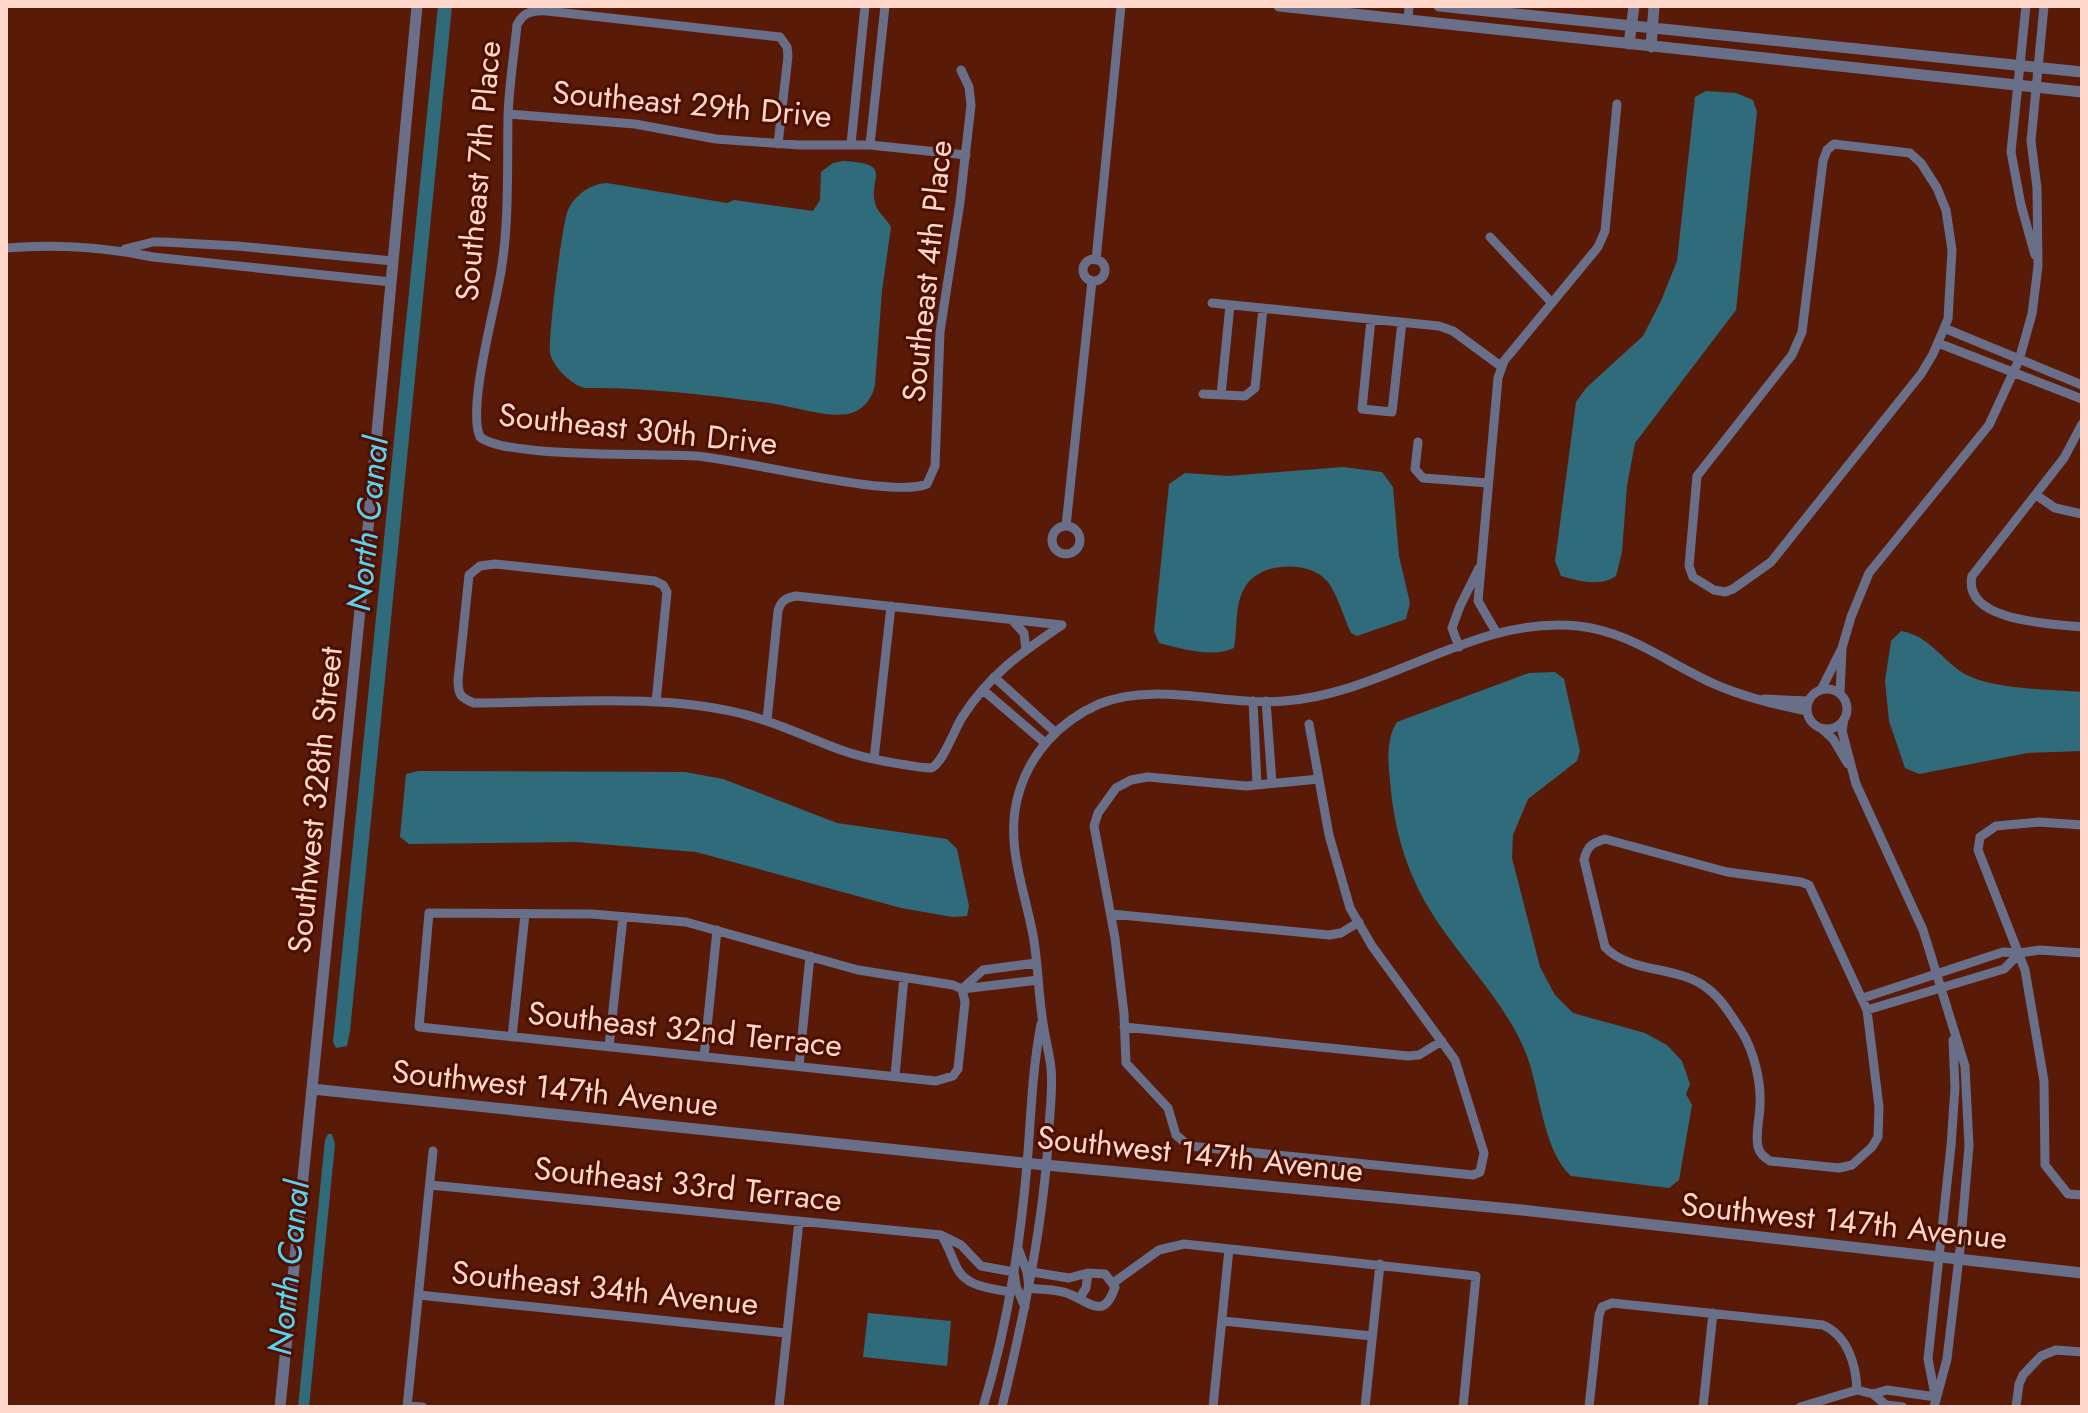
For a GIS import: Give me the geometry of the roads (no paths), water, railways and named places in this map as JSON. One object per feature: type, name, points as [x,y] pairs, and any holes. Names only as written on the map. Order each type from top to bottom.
[{"type":"street","name":"Southwest 328th Street","points":[[280,1407],[417,6]]},
{"type":"street","points":[[851,144],[865,6]]},
{"type":"street","points":[[870,145],[885,6]]},
{"type":"street","points":[[1096,260],[1121,6]]},
{"type":"street","points":[[1279,6],[1384,12],[1408,20],[2082,92]]},
{"type":"street","points":[[1408,20],[1409,6]]},
{"type":"street","points":[[1439,6],[2082,72]]},
{"type":"street","points":[[1629,44],[1634,6]]},
{"type":"street","points":[[1651,47],[1654,6]]},
{"type":"street","points":[[2026,6],[2011,152],[2021,205],[2038,266]]},
{"type":"street","points":[[1808,706],[1821,690],[1842,648],[1869,573],[1989,425],[2019,360],[2032,314],[2038,266],[2037,188],[2031,141],[2044,6]]},
{"type":"street","name":"Southeast 7th Place","points":[[480,437],[477,421],[483,364],[500,281],[505,234],[508,114],[517,25],[522,17],[530,12],[547,11],[780,37],[787,47],[788,56],[778,144]]},
{"type":"street","points":[[861,48],[880,49]]},
{"type":"street","name":"Southeast 4th Place","points":[[932,479],[936,452],[941,322],[971,105],[969,87],[961,70]]},
{"type":"street","points":[[1496,632],[1478,601],[1498,378],[1504,361],[1598,247],[1605,231],[1617,104]]},
{"type":"street","name":"Southeast 29th Drive","points":[[508,114],[635,124],[716,139],[778,144],[870,145],[966,155]]},
{"type":"street","points":[[1834,144],[1910,153],[1921,163],[1937,188],[1946,210],[1952,250],[1948,319],[1938,343],[1921,374],[1889,416],[1771,562],[1725,592],[1714,590],[1693,577],[1689,566],[1697,476],[1792,355],[1802,332],[1823,161],[1827,150],[1834,144]]},
{"type":"street","points":[[1490,237],[1552,303]]},
{"type":"street","points":[[122,250],[164,242],[393,261]]},
{"type":"street","points":[[6,248],[39,246],[122,250],[153,257],[391,282]]},
{"type":"street","points":[[1096,260],[1102,262],[1105,272],[1099,280],[1092,281],[1086,277],[1084,270],[1089,261],[1096,260]]},
{"type":"street","points":[[1066,526],[1092,281]]},
{"type":"street","points":[[1212,303],[1439,326],[1453,331],[1502,367]]},
{"type":"street","points":[[1221,395],[1230,305]]},
{"type":"street","points":[[1203,394],[1245,396],[1255,388],[1263,308]]},
{"type":"street","points":[[1371,319],[1362,409],[1392,412],[1402,322]]},
{"type":"street","points":[[1944,328],[2078,383],[2068,395]]},
{"type":"street","points":[[1966,354],[1972,340]]},
{"type":"street","points":[[1938,343],[2082,399]]},
{"type":"street","points":[[2082,424],[2064,458],[1972,576],[1970,583],[1977,599],[2012,619],[2082,627]]},
{"type":"street","name":"Southeast 30th Drive","points":[[480,437],[493,445],[547,450],[713,458],[872,484],[919,487],[932,479]]},
{"type":"street","points":[[1418,442],[1415,469],[1423,478],[1488,483]]},
{"type":"street","points":[[2036,495],[2055,508],[2082,514]]},
{"type":"street","points":[[656,702],[667,592],[663,585],[655,581],[495,564],[474,569],[469,575],[458,680],[462,699],[474,703],[656,702],[703,706],[767,720],[842,750],[919,767],[931,768],[938,763],[955,728],[1012,658],[1062,625],[796,596],[780,605],[767,720]]},
{"type":"street","points":[[1459,647],[1452,628],[1479,568]]},
{"type":"street","points":[[1464,598],[1478,601]]},
{"type":"street","points":[[874,759],[891,606]]},
{"type":"street","points":[[1009,619],[1015,621],[1024,633],[1026,649]]},
{"type":"street","points":[[1002,1407],[1032,1272],[1047,1165],[1051,1069],[1033,937],[1014,851],[1013,824],[1017,797],[1026,771],[1045,743],[1066,723],[1096,705],[1121,696],[1170,695],[1266,701],[1318,696],[1354,687],[1496,632],[1559,625],[1605,630],[1652,649],[1697,676],[1761,699],[1776,697],[1808,706]]},
{"type":"street","points":[[1842,648],[1840,694],[1846,705],[1842,731],[1850,767]]},
{"type":"street","points":[[994,677],[1056,733]]},
{"type":"street","points":[[1821,690],[1828,689],[1840,694]]},
{"type":"street","points":[[983,690],[1045,743]]},
{"type":"street","points":[[1253,701],[1257,785]]},
{"type":"street","points":[[1266,701],[1272,783]]},
{"type":"street","points":[[1808,706],[1812,723],[1833,739],[1850,767],[1883,848],[1923,930],[1965,1066],[1969,1146],[1959,1260],[1947,1359],[1935,1402]]},
{"type":"street","points":[[1822,729],[1834,728],[1844,719]]},
{"type":"street","points":[[1309,724],[1339,876],[1350,908],[1372,946],[1455,1060],[1484,1153],[1480,1172],[1473,1175],[1189,1146],[1176,1135],[1168,1108],[1126,1063],[1111,914],[1094,826],[1105,800],[1116,788],[1131,780],[1148,777],[1220,785],[1319,779]]},
{"type":"street","points":[[1256,758],[1270,757]]},
{"type":"street","points":[[2082,825],[2039,822],[1996,826],[1980,837],[1978,850],[2025,970],[2044,1081],[2045,1165],[2068,1194],[2082,1195]]},
{"type":"street","points":[[1605,839],[1727,872],[1809,885],[1863,998],[1879,1107],[1878,1137],[1872,1147],[1852,1165],[1839,1168],[1770,1161],[1758,1149],[1761,1102],[1757,1072],[1744,1036],[1707,987],[1691,979],[1614,957],[1605,947],[1584,860],[1586,849],[1593,842],[1605,839]]},
{"type":"street","name":"Southeast 32nd Terrace","points":[[525,914],[429,913],[419,1027],[946,1079],[958,1069],[965,1002],[962,989]]},
{"type":"street","points":[[512,1037],[525,914],[686,922],[858,970],[962,989],[1038,980]]},
{"type":"street","points":[[1111,914],[1329,935],[1341,933],[1359,922]]},
{"type":"street","points":[[609,1047],[623,917]]},
{"type":"street","points":[[704,1057],[717,930]]},
{"type":"street","points":[[1863,998],[2003,952],[2040,950],[2082,953]]},
{"type":"street","points":[[1867,1010],[2004,969],[2020,953]]},
{"type":"street","points":[[1992,955],[1996,971]]},
{"type":"street","points":[[799,1066],[810,956]]},
{"type":"street","points":[[962,989],[983,970],[1036,963]]},
{"type":"street","points":[[895,1076],[904,977]]},
{"type":"street","points":[[1889,988],[1893,1002]]},
{"type":"street","points":[[983,1407],[1018,1248],[1033,1070],[1042,1017]]},
{"type":"street","points":[[1935,1402],[1928,1359],[1955,1088],[1952,1025]]},
{"type":"street","points":[[1124,1027],[1408,1056],[1419,1055],[1442,1041]]},
{"type":"street","name":"Southwest 147th Avenue","points":[[312,1089],[1027,1163],[1522,1210],[2082,1273]]},
{"type":"street","points":[[423,1407],[408,1406],[433,1151]]},
{"type":"street","name":"Southeast 33rd Terrace","points":[[430,1185],[941,1235],[961,1245],[981,1266],[1014,1272]]},
{"type":"street","points":[[779,1407],[799,1221]]},
{"type":"street","points":[[941,1235],[960,1274],[976,1285],[1009,1292]]},
{"type":"street","points":[[1113,1283],[1171,1245],[1476,1276],[1463,1407]]},
{"type":"street","points":[[1018,1248],[1029,1288]]},
{"type":"street","points":[[1213,1407],[1229,1249]]},
{"type":"street","points":[[1365,1407],[1380,1264]]},
{"type":"street","points":[[1014,1272],[1025,1307]]},
{"type":"street","points":[[1029,1288],[1068,1293],[1091,1307],[1101,1306],[1112,1296],[1115,1287],[1105,1274],[1088,1273],[1069,1278],[1032,1272]]},
{"type":"street","points":[[1079,1299],[1086,1288],[1088,1273]]},
{"type":"street","name":"Southeast 34th Avenue","points":[[419,1295],[786,1333]]},
{"type":"street","points":[[1589,1407],[1599,1315],[1602,1307],[1612,1303],[1823,1325],[1836,1330],[1854,1361],[1857,1390]]},
{"type":"street","points":[[1703,1407],[1713,1313]]},
{"type":"street","points":[[1223,1321],[1372,1336]]},
{"type":"street","points":[[2016,1407],[2023,1375],[2047,1352],[2082,1352]]},
{"type":"street","points":[[1928,1359],[1947,1359]]},
{"type":"street","points":[[1800,1407],[1857,1390],[1873,1394],[1886,1405],[1903,1407]]},
{"type":"street","points":[[1873,1394],[1887,1390],[1935,1402]]},
{"type":"water","name":"North Canal","points":[[438,6],[452,6],[350,1031],[347,1046],[336,1048],[333,1042]]},
{"type":"water","points":[[1706,91],[1736,93],[1753,100],[1757,112],[1736,310],[1635,443],[1627,486],[1622,552],[1616,576],[1596,582],[1561,576],[1555,561],[1576,402],[1586,388],[1643,336],[1661,301],[1677,261],[1695,97]]},
{"type":"water","points":[[843,161],[870,165],[875,169],[876,206],[891,227],[882,291],[875,384],[870,399],[863,407],[839,415],[700,394],[584,388],[568,379],[555,364],[550,343],[562,236],[568,210],[584,191],[607,183],[727,203],[734,200],[813,211],[820,200],[821,172],[833,163]]},
{"type":"water","points":[[1343,467],[1382,472],[1393,487],[1399,556],[1410,603],[1406,619],[1357,636],[1351,633],[1328,582],[1309,570],[1285,566],[1261,572],[1245,587],[1238,609],[1234,648],[1207,652],[1159,643],[1154,631],[1169,484],[1185,473],[1228,476]]},
{"type":"water","points":[[1901,631],[1919,637],[1975,679],[2021,688],[2082,692],[2082,751],[2028,753],[1919,774],[1905,768],[1889,721],[1885,681],[1891,641]]},
{"type":"water","points":[[1555,672],[1564,679],[1580,751],[1577,761],[1528,799],[1513,835],[1512,858],[1540,967],[1555,995],[1573,1013],[1645,1033],[1667,1045],[1682,1061],[1690,1084],[1686,1094],[1692,1105],[1679,1180],[1669,1188],[1571,1176],[1561,1165],[1548,1134],[1525,1051],[1499,1004],[1423,898],[1407,862],[1396,823],[1388,758],[1389,743],[1397,722],[1529,673]]},
{"type":"water","points":[[418,771],[685,772],[723,779],[837,823],[947,839],[957,849],[969,906],[967,916],[952,917],[901,908],[696,852],[576,842],[409,844],[400,837],[406,774]]},
{"type":"water","name":"North Canal","points":[[328,1134],[332,1134],[335,1144],[309,1407],[298,1407],[325,1140]]},
{"type":"water","points":[[868,1313],[951,1321],[947,1366],[863,1357]]}]
